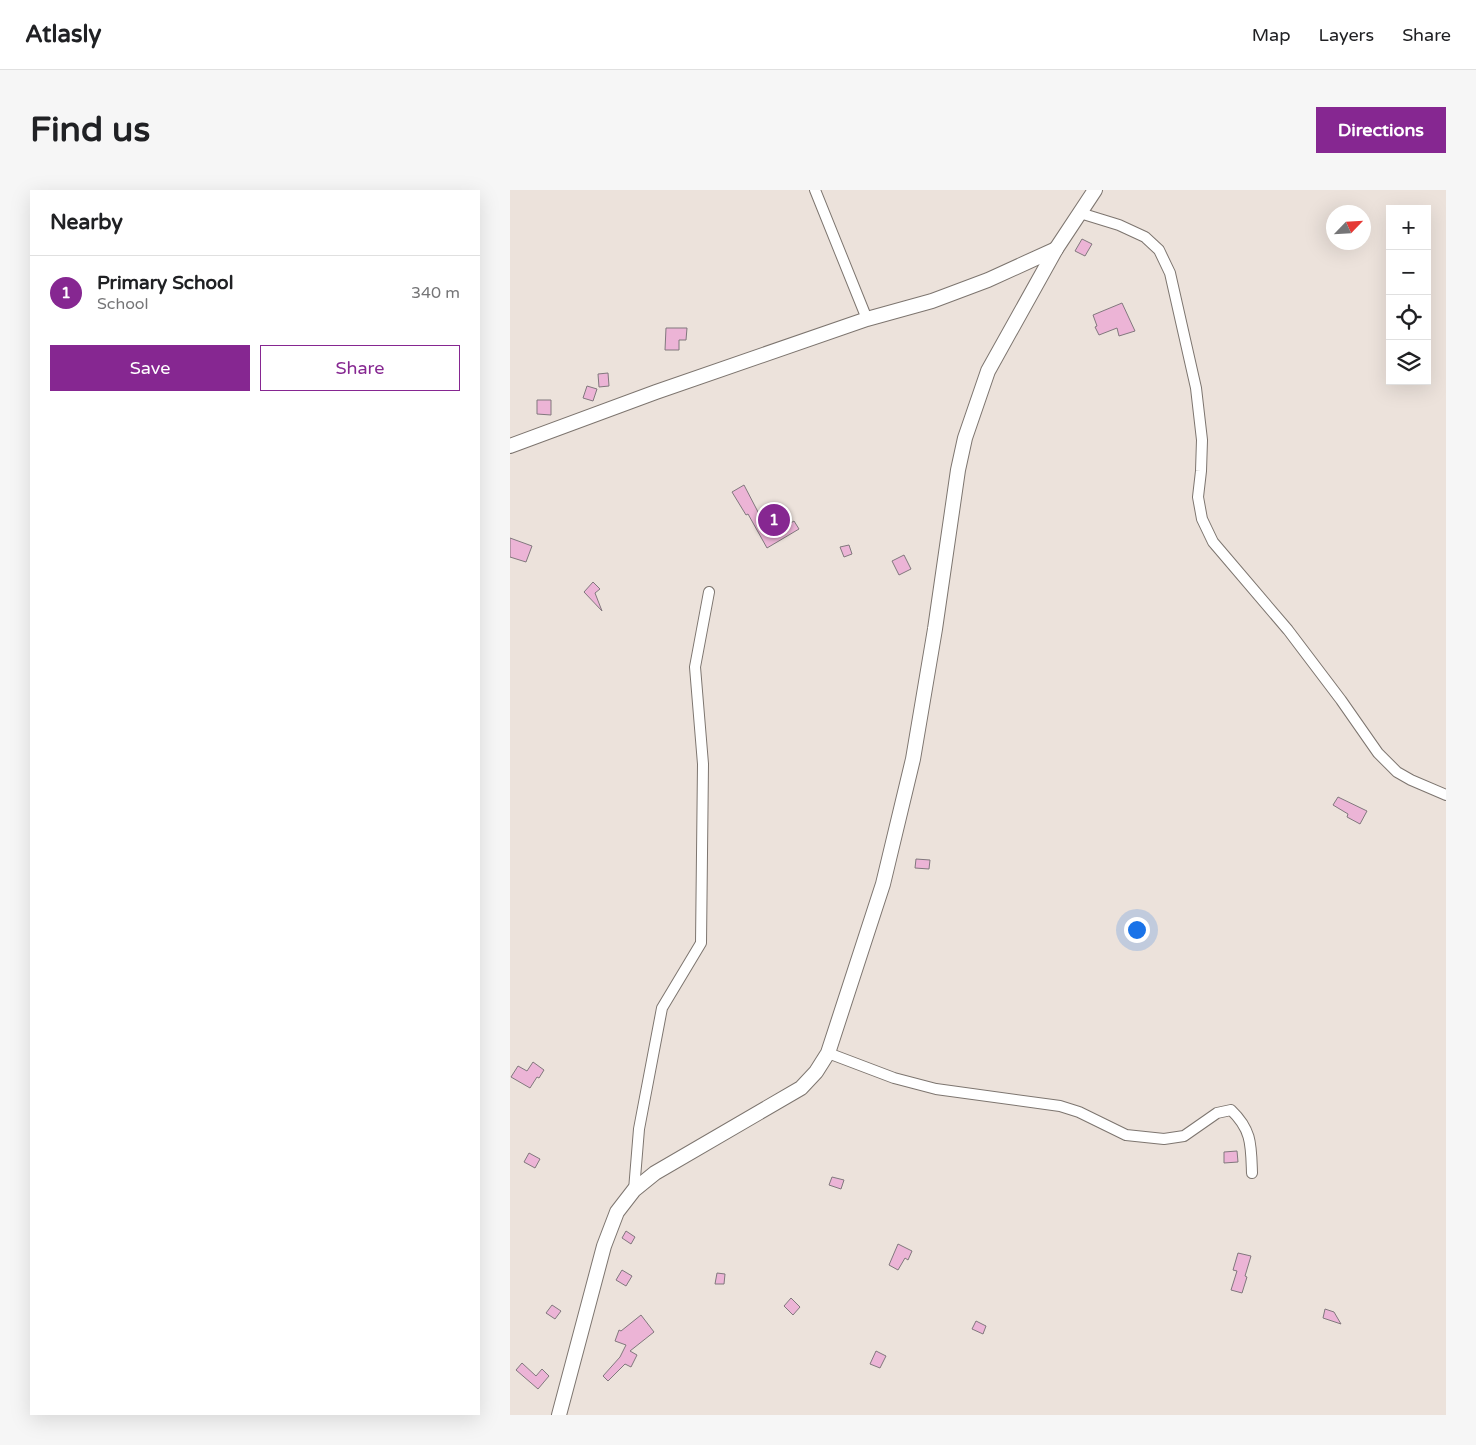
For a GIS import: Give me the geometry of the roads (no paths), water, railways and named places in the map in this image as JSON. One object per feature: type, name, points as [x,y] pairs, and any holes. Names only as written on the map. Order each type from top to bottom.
[{"type":"main road","points":[[560,1415],[604,1246],[617,1212],[634,1190],[656,1173],[801,1088],[816,1072],[828,1053],[882,884],[913,759],[936,629],[958,470],[965,438],[988,371],[1056,249],[1095,190]]},
{"type":"main road","points":[[510,446],[665,389],[867,319],[932,301],[988,280],[1056,249]]},
{"type":"street","points":[[815,190],[867,319]]},
{"type":"street","points":[[1080,213],[1119,225],[1145,237],[1159,250],[1170,273],[1196,388],[1202,440],[1198,497],[1202,519],[1213,542],[1288,630],[1378,753],[1398,772],[1411,780],[1446,795]]},
{"type":"street","points":[[634,1190],[639,1130],[662,1008],[701,943],[703,764],[696,666],[709,592]]},
{"type":"street","points":[[828,1053],[894,1078],[936,1089],[1060,1106],[1078,1112],[1126,1135],[1164,1139],[1184,1136],[1217,1113],[1231,1110],[1242,1121],[1251,1143],[1252,1173]]},
{"type":"place","name":"Primary School","points":[[774,520]]}]
